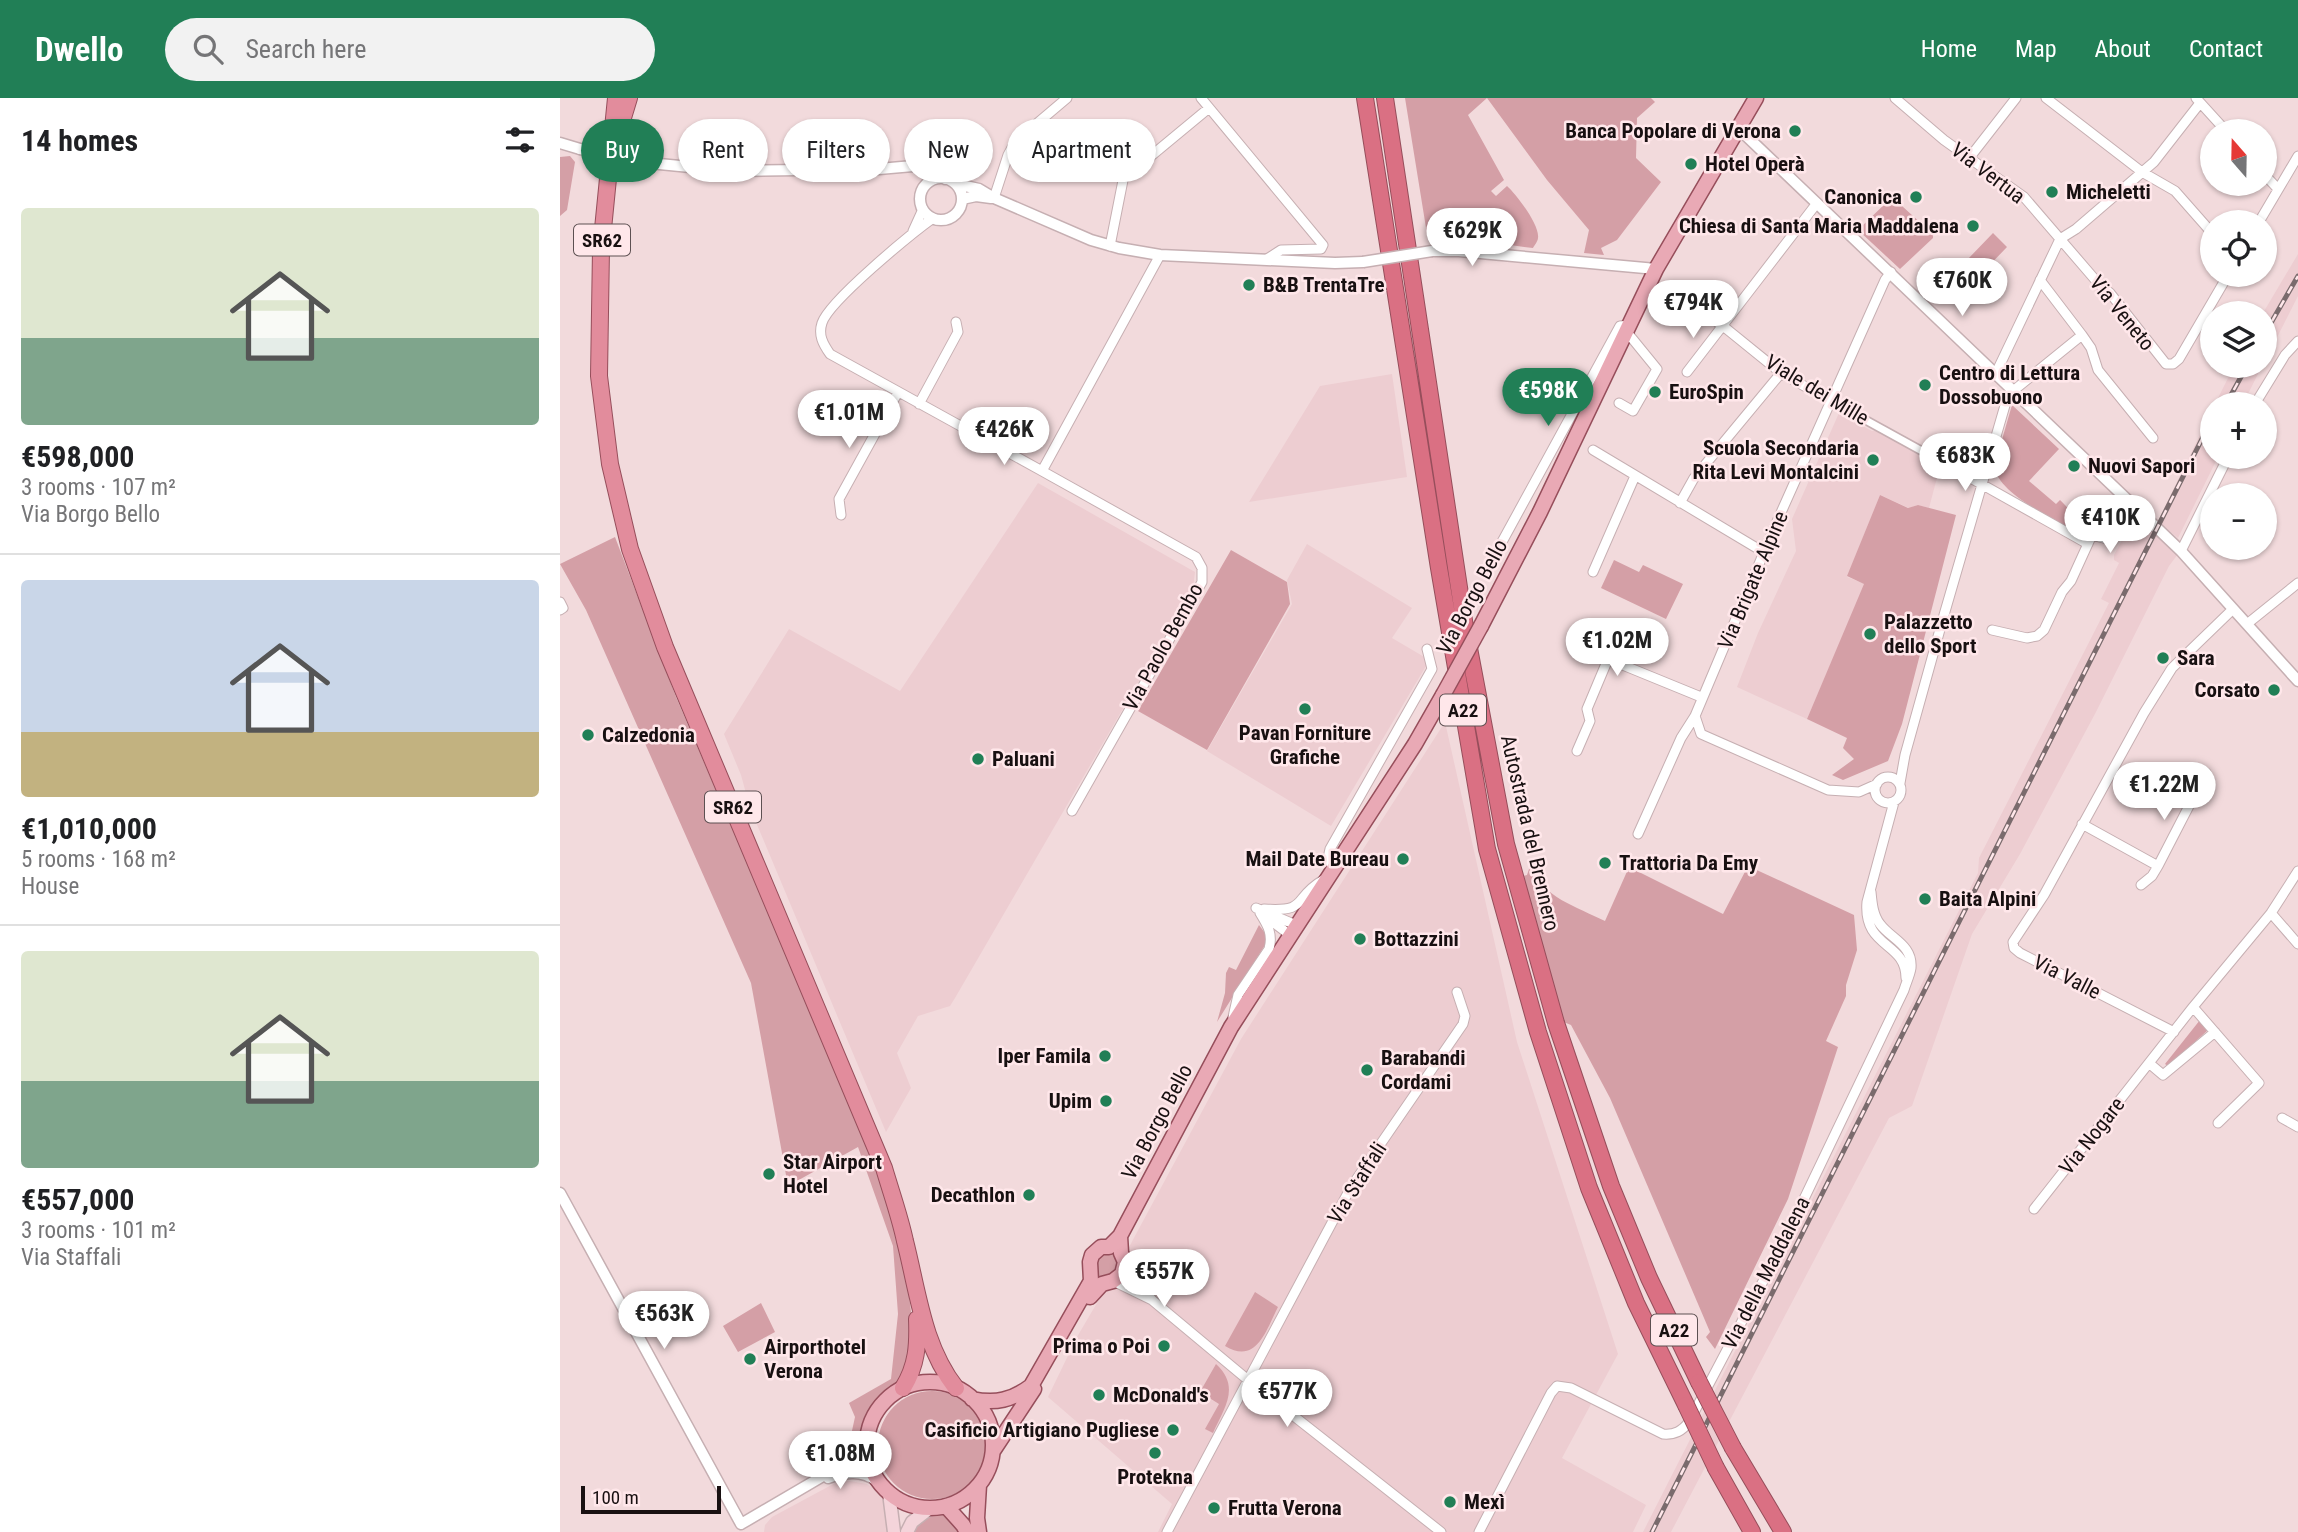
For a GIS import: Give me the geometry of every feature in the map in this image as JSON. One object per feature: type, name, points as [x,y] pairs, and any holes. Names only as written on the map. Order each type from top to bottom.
[{"type":"highway","points":[[612,119],[616,98]]},
{"type":"highway","name":"SR62","points":[[623,119],[629,98]]},
{"type":"highway","name":"Autostrada del Brennero","points":[[1365,98],[1437,555],[1487,849],[1538,1032],[1585,1175],[1636,1303],[1716,1468],[1752,1532]]},
{"type":"highway","name":"Autostrada del Brennero","points":[[1385,98],[1465,627],[1506,844],[1556,1023],[1611,1186],[1649,1278],[1699,1382],[1733,1448],[1783,1532]]},
{"type":"highway","name":"SR62","points":[[608,182],[601,249],[599,376],[610,464],[630,549],[665,647],[884,1168],[933,1353],[942,1371],[956,1388]]},
{"type":"highway","name":"SR62","points":[[903,1388],[911,1375],[917,1356],[917,1296]]},
{"type":"main road","name":"Via Borgo Bello","points":[[979,1485],[988,1470],[992,1452],[1050,1366],[1094,1289],[1122,1273],[1119,1250],[1231,1027],[1415,744],[1443,695],[1540,512],[1653,274],[1756,98]]},
{"type":"main road","name":"Via Borgo Bello","points":[[972,1399],[1001,1401],[1016,1397],[1031,1386],[1091,1281],[1092,1255],[1101,1247],[1119,1250]]},
{"type":"main road","points":[[1092,1273],[1101,1281],[1111,1281]]},
{"type":"main road","name":"SR62","points":[[867,1439],[878,1409],[889,1397],[903,1388],[930,1382],[956,1388],[972,1399],[989,1423],[992,1452]]},
{"type":"main road","points":[[867,1439],[870,1468],[877,1481],[889,1493],[908,1504],[930,1508],[946,1506],[958,1502],[979,1485]]},
{"type":"main road","points":[[979,1485],[979,1532]]},
{"type":"main road","points":[[889,1493],[894,1532]]},
{"type":"main road","points":[[946,1506],[967,1532]]},
{"type":"main road","points":[[907,1532],[912,1522],[930,1508]]},
{"type":"street","points":[[1043,119],[1068,98]]},
{"type":"street","points":[[1201,98],[1323,245],[1321,249],[1281,250],[1267,259]]},
{"type":"street","name":"Via Vertua","points":[[1895,98],[1944,140],[2024,197],[2060,239]]},
{"type":"street","points":[[1970,157],[2017,98]]},
{"type":"street","points":[[2046,98],[2142,172],[2175,191],[2200,219]]},
{"type":"street","points":[[1996,373],[2060,239],[2076,229],[2154,162],[2198,100],[2215,119]]},
{"type":"street","points":[[1156,151],[1209,108]]},
{"type":"street","points":[[1738,128],[2181,551],[2298,681]]},
{"type":"street","points":[[567,147],[649,163],[731,171],[904,167]]},
{"type":"street","points":[[2266,210],[2298,156]]},
{"type":"street","points":[[994,198],[1007,158]]},
{"type":"street","points":[[899,168],[912,173],[920,180],[922,189],[922,209],[912,233]]},
{"type":"street","points":[[922,189],[930,182]]},
{"type":"street","points":[[952,182],[979,188],[994,198],[1110,246],[1160,256],[1335,263],[1363,262],[1432,251],[1460,251],[1653,274]]},
{"type":"street","points":[[1110,246],[1123,182]]},
{"type":"street","points":[[922,209],[939,220],[952,217],[961,206],[962,199],[956,184]]},
{"type":"street","points":[[962,199],[976,196],[994,198]]},
{"type":"street","points":[[1687,373],[1817,202]]},
{"type":"street","points":[[933,218],[912,233],[834,304],[820,326],[822,341],[830,354],[1042,471],[1160,256]]},
{"type":"street","name":"Via Veneto","points":[[2060,239],[2110,293],[2166,364],[2179,359],[2221,287]]},
{"type":"street","name":"Via Brigate Alpine","points":[[1638,834],[1681,738],[1695,716],[1831,401],[1891,272]]},
{"type":"street","points":[[2040,280],[2093,352],[2098,370],[2153,438]]},
{"type":"street","name":"Viale dei Mille","points":[[1698,309],[1781,373],[2088,544]]},
{"type":"street","points":[[919,404],[958,332],[956,322]]},
{"type":"street","name":"Via Borgo Bello","points":[[1491,562],[1620,326],[1628,328]]},
{"type":"street","points":[[1619,403],[1633,411],[1657,369],[1628,328]]},
{"type":"street","points":[[2014,391],[2082,335]]},
{"type":"street","points":[[2262,392],[2284,355],[2298,341]]},
{"type":"street","points":[[1680,503],[1694,478],[1781,373]]},
{"type":"street","points":[[841,515],[839,499],[898,391]]},
{"type":"street","name":"Via della Maddalena","points":[[1479,1532],[1557,1386],[1571,1388],[1655,1431],[1673,1434],[1683,1429],[1780,1249],[1904,990],[1906,974],[1903,963],[1898,954],[1876,938],[1868,927],[1867,902],[1886,826],[1894,802],[1901,796],[1900,783],[1905,760],[2008,395],[2014,391]]},
{"type":"street","points":[[1593,450],[1765,553]]},
{"type":"street","points":[[2181,551],[2222,469]]},
{"type":"street","name":"Via Paolo Bembo","points":[[1042,471],[1196,557],[1203,575],[1193,602],[1072,811]]},
{"type":"street","points":[[1593,572],[1635,476]]},
{"type":"street","points":[[1992,630],[2027,638],[2037,636],[2044,630],[2097,524],[2123,497]]},
{"type":"street","points":[[2097,524],[2099,537],[2112,540],[2137,510]]},
{"type":"street","points":[[2247,624],[2298,583]]},
{"type":"street","points":[[560,602],[560,610]]},
{"type":"street","name":"Via Valle","points":[[2174,1032],[2020,953],[2014,948],[2014,939],[2038,904],[2144,713],[2172,668],[2233,609]]},
{"type":"street","name":"Via Borgo Bello","points":[[1231,1027],[1238,995],[1269,949],[1269,928],[1262,911],[1294,908],[1310,888],[1332,873],[1328,858],[1331,849],[1432,669],[1427,649]]},
{"type":"street","points":[[1577,751],[1590,721],[1587,709],[1608,659],[1701,697]]},
{"type":"street","points":[[1695,716],[1701,734],[1829,790],[1862,792],[1877,784]]},
{"type":"street","name":"Via della Maddalena","points":[[1886,826],[1877,784],[1905,760]]},
{"type":"street","points":[[2141,885],[2152,876],[2158,866],[2206,774]]},
{"type":"street","points":[[1888,777],[1900,783]]},
{"type":"street","points":[[1862,792],[1894,802]]},
{"type":"street","points":[[2082,824],[2158,866]]},
{"type":"street","name":"Via Nogare","points":[[2034,1209],[2193,1007],[2271,913],[2298,871]]},
{"type":"street","points":[[1262,911],[1293,930]]},
{"type":"street","points":[[2271,913],[2298,944]]},
{"type":"street","name":"Via Staffali","points":[[1167,1532],[1351,1188],[1463,1024],[1465,1016],[1457,992]]},
{"type":"street","points":[[2193,1007],[2259,1083],[2218,1123]]},
{"type":"street","points":[[2150,1064],[2164,1075],[2215,1032]]},
{"type":"street","points":[[2281,1118],[2298,1127]]},
{"type":"street","points":[[560,1193],[743,1528],[840,1466],[867,1439]]},
{"type":"street","points":[[1119,1250],[1152,1300]]},
{"type":"street","points":[[1111,1281],[1152,1300],[1248,1380],[1441,1532]]},
{"type":"street","points":[[806,1487],[843,1473],[869,1475],[877,1481]]},
{"type":"shaded area","points":[[1405,98],[1487,98],[1468,115],[1504,180],[1491,191],[1496,196],[1507,186],[1521,203],[1538,232],[1533,248],[1427,234]]},
{"type":"shaded area","points":[[1487,98],[1651,98],[1655,102],[1637,118],[1636,158],[1661,182],[1617,240],[1601,248],[1604,255],[1584,253],[1589,230],[1547,180]]},
{"type":"shaded area","points":[[570,156],[575,162],[567,210],[560,216],[560,157]]},
{"type":"shaded area","points":[[1892,197],[1933,234],[1933,238],[1900,269],[1858,230]]},
{"type":"shaded area","points":[[1993,233],[2007,247],[1982,273],[1968,259]]},
{"type":"shaded area","points":[[2298,254],[2298,296],[2277,337],[2277,301],[2270,301]]},
{"type":"shaded area","points":[[1392,374],[1407,477],[1249,502],[1320,386]]},
{"type":"shaded area","points":[[2228,378],[2256,378],[2249,392],[2221,392]]},
{"type":"shaded area","points":[[2012,405],[2059,449],[2029,481],[2056,504],[2060,500],[2063,503],[2083,525],[2078,533],[2029,505],[1998,477],[1994,467]]},
{"type":"shaded area","points":[[1839,413],[1872,431],[1877,430],[1921,455],[1939,470],[1929,508],[1918,505],[1909,508],[1880,495],[1847,577],[1865,584],[1807,719],[1737,687],[1758,633],[1796,551],[1792,519]]},
{"type":"shaded area","points":[[2200,435],[2200,469],[2212,469],[2205,483],[2200,483],[2200,493],[2178,538],[2158,521]]},
{"type":"shaded area","points":[[1038,483],[1195,572],[1193,588],[950,1006],[918,1016],[897,1053],[911,1088],[886,1132],[750,808],[741,775],[724,734],[789,629],[900,691]]},
{"type":"shaded area","points":[[1880,495],[1908,508],[1918,505],[1956,515],[1902,724],[1888,761],[1843,780],[1832,775],[1854,759],[1843,748],[1847,738],[1807,719],[1864,584],[1847,576]]},
{"type":"shaded area","points":[[2145,528],[2178,554],[2169,566],[2096,712],[2020,854],[1972,934],[1912,1106],[1889,1118],[1671,1532],[1643,1532],[1978,873],[1979,858],[2109,603],[2101,599],[2119,563],[2114,560],[2114,555],[2127,531],[2140,537]]},
{"type":"shaded area","points":[[615,537],[676,697],[866,1139],[902,1244],[911,1311],[911,1352],[901,1380],[876,1401],[861,1435],[848,1449],[855,1417],[849,1403],[891,1379],[898,1314],[893,1246],[858,1147],[788,1186],[751,983],[586,610],[560,564]]},
{"type":"shaded area","points":[[1307,544],[1412,608],[1392,638],[1426,658],[1426,666],[1331,826],[1207,751],[1292,604],[1287,580]]},
{"type":"shaded area","points":[[1231,550],[1287,582],[1290,604],[1207,750],[1138,711]]},
{"type":"shaded area","points":[[1614,560],[1639,572],[1643,565],[1683,584],[1666,619],[1601,588]]},
{"type":"shaded area","points":[[1445,722],[1517,1042],[1618,1354],[1562,1458],[1646,1505],[1633,1532],[1158,1532],[1172,1504],[1048,1397],[1077,1337],[1121,1262],[1241,1039]]},
{"type":"shaded area","points":[[1530,866],[1543,886],[1561,900],[1605,921],[1629,867],[1723,914],[1748,866],[1854,915],[1857,950],[1846,985],[1846,996],[1826,1041],[1838,1047],[1788,1199],[1715,1349],[1706,1337],[1710,1332],[1610,1098],[1571,1025],[1561,1021],[1539,946],[1523,876],[1527,875]]},
{"type":"shaded area","points":[[1259,925],[1265,933],[1265,945],[1217,1022],[1225,993],[1226,973],[1229,967],[1236,970]]},
{"type":"shaded area","points":[[2200,1020],[2208,1030],[2168,1066],[2165,1064]]},
{"type":"shaded area","points":[[1115,1251],[1122,1269],[1103,1279],[1095,1273],[1096,1255]]},
{"type":"shaded area","points":[[1255,1292],[1278,1307],[1259,1342],[1253,1348],[1236,1351],[1225,1346]]},
{"type":"shaded area","points":[[761,1303],[775,1332],[738,1352],[723,1326]]},
{"type":"shaded area","points":[[1216,1364],[1224,1373],[1229,1389],[1228,1398],[1213,1433],[1205,1429],[1219,1404],[1200,1392]]},
{"type":"shaded area","points":[[932,1391],[953,1395],[970,1407],[982,1424],[986,1445],[982,1466],[970,1483],[953,1495],[932,1499],[911,1495],[894,1483],[882,1466],[878,1445],[882,1424],[894,1407],[911,1395]]},
{"type":"shaded area","points":[[837,1482],[867,1484],[880,1492],[888,1505],[890,1532],[764,1532],[765,1525],[772,1517]]},
{"type":"shaded area","points":[[946,1514],[964,1532],[913,1532],[928,1515]]},
{"type":"railway","points":[[2277,312],[2298,276]]},
{"type":"railway","points":[[2233,392],[2240,378]]},
{"type":"railway","points":[[1652,1532],[2200,443]]},
{"type":"place","name":"Banca Popolare di Verona","points":[[1795,131]]},
{"type":"place","name":"Hotel Operà","points":[[1691,164]]},
{"type":"place","name":"Micheletti","points":[[2052,192]]},
{"type":"place","name":"Canonica","points":[[1916,197]]},
{"type":"place","name":"Chiesa di Santa Maria Maddalena","points":[[1973,226]]},
{"type":"place","name":"B&B TrentaTre","points":[[1249,285]]},
{"type":"place","name":"Centro di Lettura Dossobuono","points":[[1925,385]]},
{"type":"place","name":"EuroSpin","points":[[1655,392]]},
{"type":"place","name":"Scuola Secondaria Rita Levi Montalcini","points":[[1873,460]]},
{"type":"place","name":"Nuovi Sapori","points":[[2074,466]]},
{"type":"place","name":"Palazzetto dello Sport","points":[[1870,634]]},
{"type":"place","name":"Sara","points":[[2163,658]]},
{"type":"place","name":"Corsato","points":[[2274,690]]},
{"type":"place","name":"Pavan Forniture Grafiche","points":[[1305,709]]},
{"type":"place","name":"Calzedonia","points":[[588,735]]},
{"type":"place","name":"Paluani","points":[[978,759]]},
{"type":"place","name":"Mail Date Bureau","points":[[1403,859]]},
{"type":"place","name":"Trattoria Da Emy","points":[[1605,863]]},
{"type":"place","name":"Baita Alpini","points":[[1925,899]]},
{"type":"place","name":"Bottazzini","points":[[1360,939]]},
{"type":"place","name":"Iper Famila","points":[[1105,1056]]},
{"type":"place","name":"Barabandi Cordami","points":[[1367,1070]]},
{"type":"place","name":"Upim","points":[[1106,1101]]},
{"type":"place","name":"Star Airport Hotel","points":[[769,1174]]},
{"type":"place","name":"Decathlon","points":[[1029,1195]]},
{"type":"place","name":"Prima o Poi","points":[[1164,1346]]},
{"type":"place","name":"Airporthotel Verona","points":[[750,1359]]},
{"type":"place","name":"McDonald's","points":[[1099,1395]]},
{"type":"place","name":"Casificio Artigiano Pugliese","points":[[1173,1430]]},
{"type":"place","name":"Protekna","points":[[1155,1453]]},
{"type":"place","name":"Mexì","points":[[1450,1502]]},
{"type":"place","name":"Frutta Verona","points":[[1214,1508]]}]
